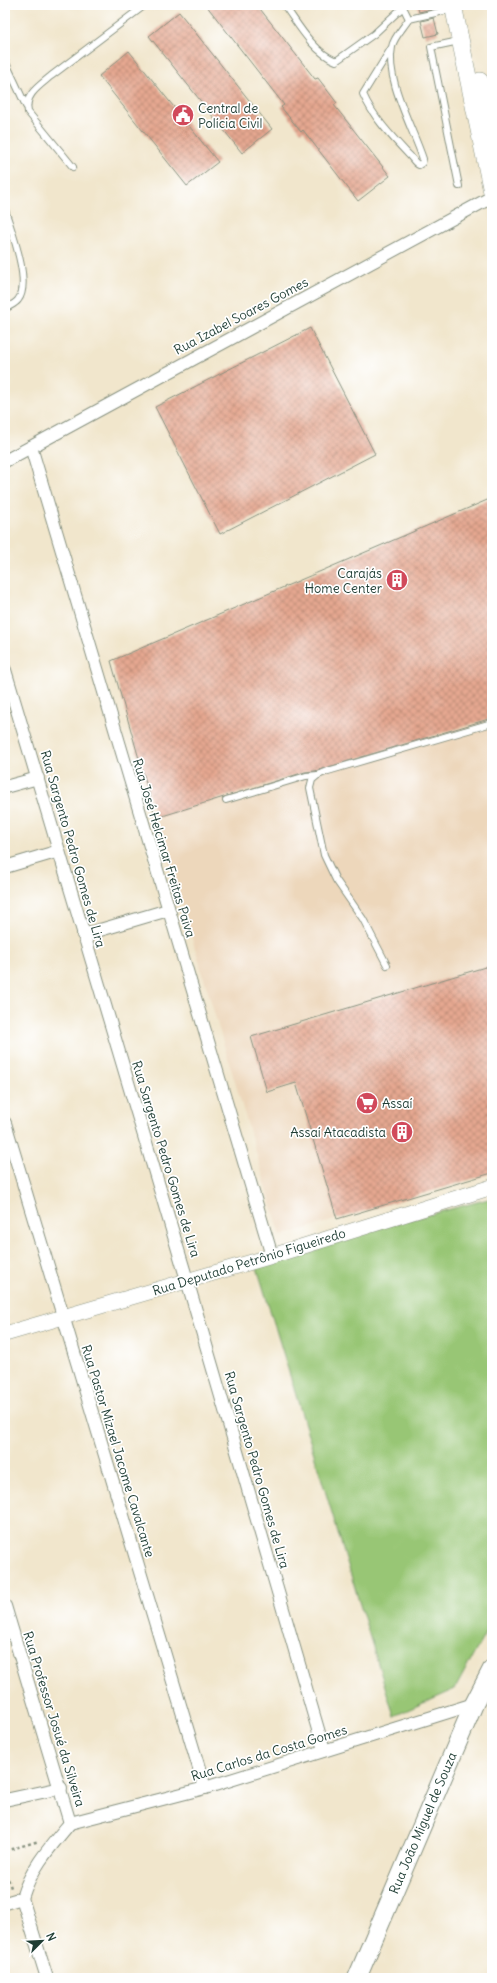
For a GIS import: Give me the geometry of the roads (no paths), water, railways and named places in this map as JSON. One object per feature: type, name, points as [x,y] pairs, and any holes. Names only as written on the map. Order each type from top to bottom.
[{"type":"main road","points":[[456,6],[460,41],[492,192]]},
{"type":"main road","points":[[456,6],[492,127]]},
{"type":"main road","name":"Rua João Miguel de Souza","points":[[357,1978],[474,1704],[492,1671]]},
{"type":"street","name":"Rua Izabel Soares Gomes","points":[[5,461],[492,197]]},
{"type":"street","name":"Rua José Helcimar Freitas Paiva","points":[[31,447],[272,1256]]},
{"type":"street","name":"Rua Sargento Pedro Gomes de Lira","points":[[5,670],[10,706],[38,778],[83,935],[188,1280],[324,1750]]},
{"type":"street","points":[[5,787],[38,778]]},
{"type":"street","points":[[5,867],[59,851]]},
{"type":"street","points":[[83,935],[168,910]]},
{"type":"street","name":"Rua Pastor Mizael Jacome Cavalcante","points":[[5,1123],[204,1788]]},
{"type":"street","name":"Rua Deputado Petrônio Figueiredo","points":[[5,1334],[272,1256],[492,1187]]},
{"type":"street","name":"Rua Professor Josué da Silveira","points":[[5,1606],[61,1788],[70,1823],[34,1867],[27,1881],[22,1898]]},
{"type":"street","name":"Rua Carlos da Costa Gomes","points":[[70,1823],[204,1788],[474,1704]]},
{"type":"street","points":[[5,1800],[61,1788]]},
{"type":"street","points":[[5,1903],[22,1898],[46,1978]]},
{"type":"lane","points":[[26,106],[28,98],[41,84],[145,5]]},
{"type":"lane","points":[[284,5],[311,41],[326,57],[336,61],[374,34],[403,6],[409,19]]},
{"type":"lane","points":[[392,46],[394,80],[400,103],[423,158],[422,163],[419,165],[399,146],[384,127],[368,106],[363,94],[392,46],[409,19],[456,6]]},
{"type":"lane","points":[[459,186],[431,47],[460,41]]},
{"type":"lane","points":[[5,61],[33,120],[73,167]]},
{"type":"lane","points":[[5,210],[21,267],[22,290],[18,300],[5,309]]},
{"type":"lane","points":[[226,800],[306,776],[318,775],[492,723]]},
{"type":"lane","points":[[318,775],[312,780],[310,788],[324,855],[336,880],[363,919],[387,965]]},
{"type":"place","name":"Central de Polícia Civil","points":[[183,115]]},
{"type":"place","name":"Carajás Home Center","points":[[397,580]]},
{"type":"place","name":"Assaí","points":[[367,1103]]},
{"type":"place","name":"Assaí Atacadista","points":[[402,1132]]}]
